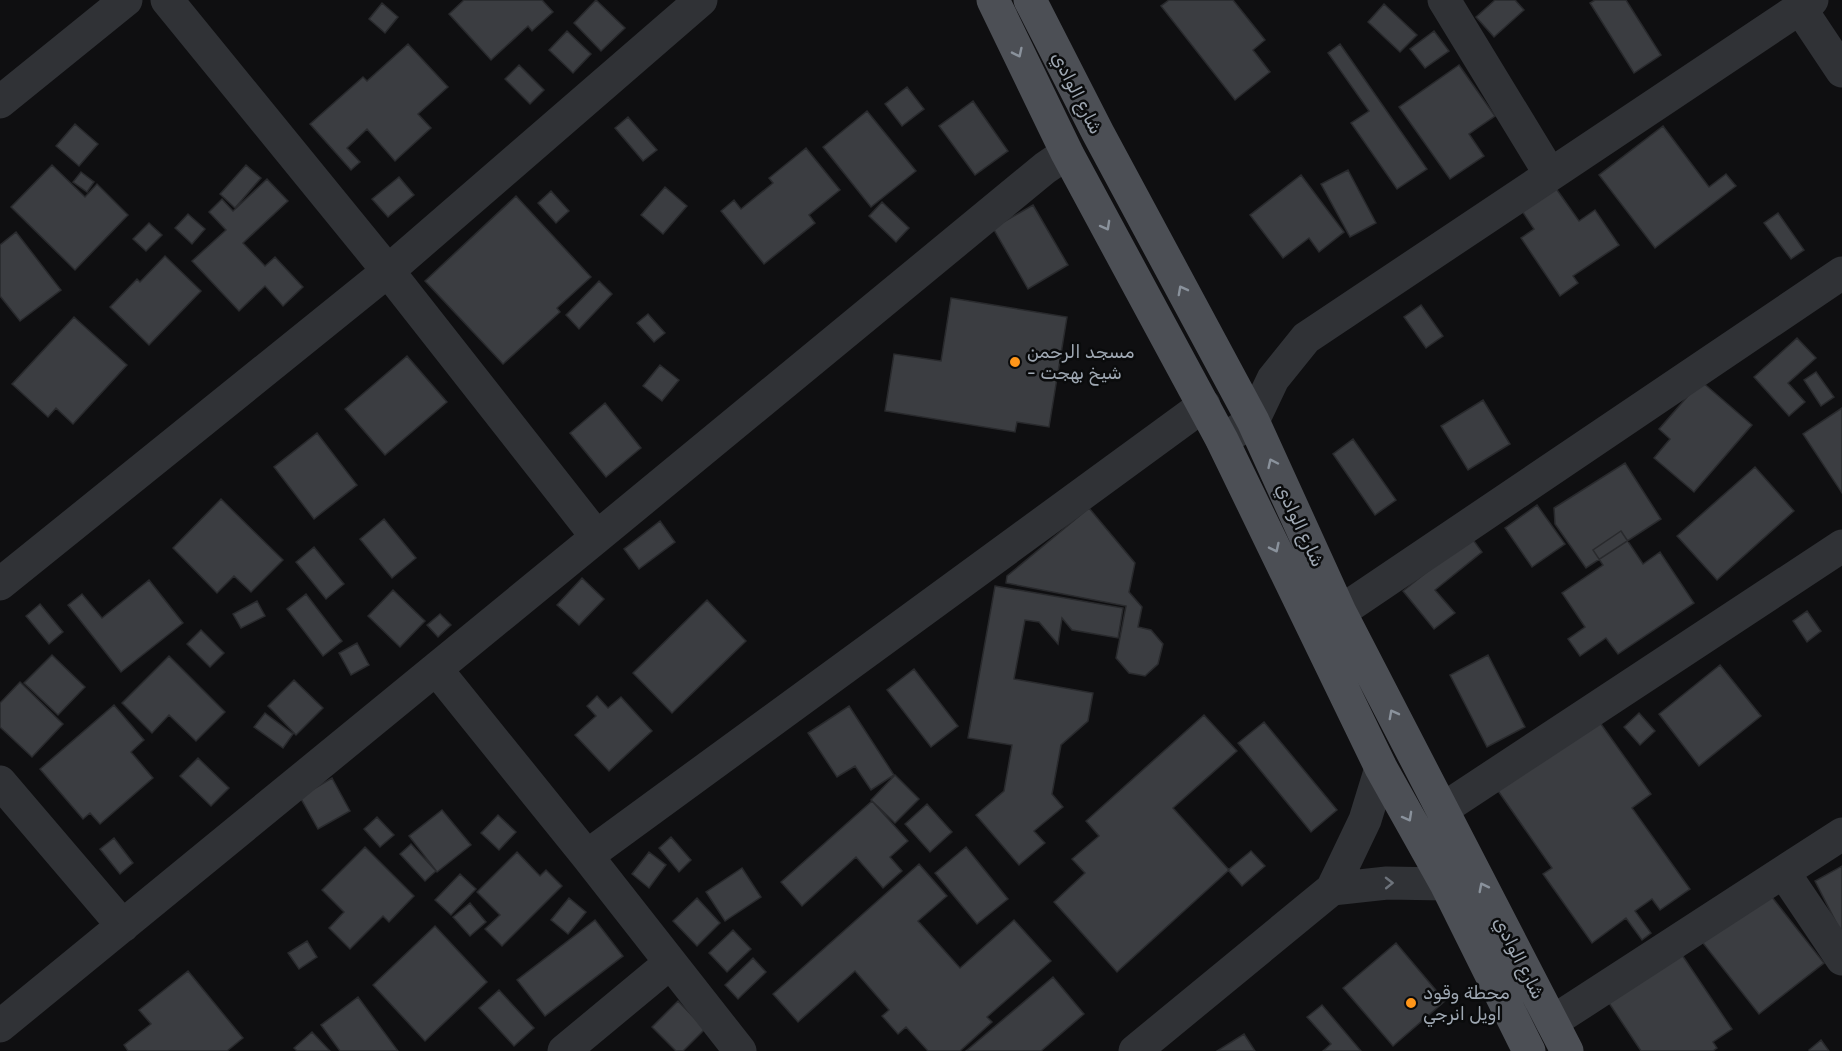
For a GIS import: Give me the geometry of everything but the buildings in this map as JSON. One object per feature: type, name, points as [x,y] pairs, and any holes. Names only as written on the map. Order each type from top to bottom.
[{"type":"main road","name":"شارع الوادي","points":[[993,0],[1066,153],[1222,440],[1381,768],[1446,884],[1529,1051]]},
{"type":"main road","name":"شارع الوادي","points":[[1030,0],[1098,133],[1253,421],[1340,612],[1567,1051]]},
{"type":"street","points":[[167,0],[388,271],[597,537]]},
{"type":"street","points":[[0,584],[388,271],[701,0]]},
{"type":"street","points":[[1444,0],[1550,174]]},
{"type":"street","points":[[0,102],[116,3]]},
{"type":"street","points":[[1222,440],[1253,421],[1273,379],[1306,338],[1806,4],[1842,71]]},
{"type":"street","points":[[0,1026],[1066,153]]},
{"type":"street","points":[[1340,612],[1842,273]]},
{"type":"street","points":[[587,856],[1203,405]]},
{"type":"street","points":[[1443,809],[1842,546]]},
{"type":"street","points":[[436,669],[740,1051]]},
{"type":"street","points":[[1135,1051],[1332,889],[1365,820],[1381,768]]},
{"type":"street","points":[[0,782],[123,926]]},
{"type":"street","points":[[1552,1022],[1842,834]]},
{"type":"street","points":[[1784,873],[1842,959]]},
{"type":"street","points":[[1332,889],[1387,883],[1446,884]]},
{"type":"street","points":[[564,1051],[670,963]]},
{"type":"place","name":"مسجد الرحمن - شيخ بهجت","points":[[1015,362]]},
{"type":"place","name":"محطة وقود اويل انرجي","points":[[1411,1003]]}]
